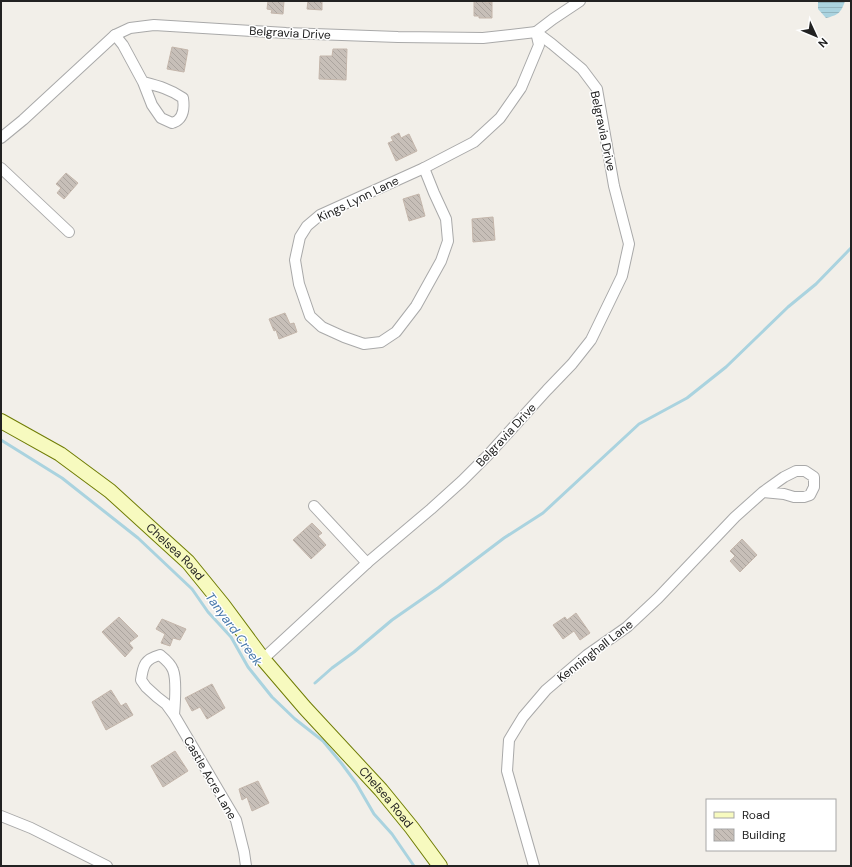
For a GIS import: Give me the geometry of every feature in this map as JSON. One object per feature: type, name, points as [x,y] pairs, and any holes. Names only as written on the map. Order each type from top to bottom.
[{"type":"street","points":[[536,32],[580,1]]},
{"type":"street","name":"Belgravia Drive","points":[[1,138],[23,120],[115,35],[130,28],[154,25],[286,33],[398,37],[483,38],[536,32],[582,69],[597,89],[614,186],[629,244],[622,276],[591,340],[572,364],[462,481],[367,563],[263,659]]},
{"type":"street","name":"Kings Lynn Lane","points":[[424,168],[446,219],[448,241],[441,261],[416,306],[396,332],[381,342],[364,344],[322,328],[310,316],[299,284],[294,260],[300,237],[307,226],[320,215],[424,168],[474,142],[500,118],[521,88],[539,45],[536,32]]},
{"type":"street","points":[[115,35],[123,45],[143,82],[152,105],[161,118],[172,123],[178,120],[182,114],[184,105],[183,98],[165,88],[143,82]]},
{"type":"street","points":[[1,168],[69,232]]},
{"type":"street","name":"Chelsea Road","points":[[1,421],[60,454],[110,491],[188,562],[223,605],[263,659],[305,708],[381,790],[440,866]]},
{"type":"street","name":"Kenninghall Lane","points":[[534,866],[507,771],[509,740],[523,717],[546,690],[581,660],[628,627],[663,593],[735,517],[763,492],[784,477],[796,471],[805,471],[814,477],[814,487],[810,495],[804,497],[794,498],[784,494],[763,492]]},
{"type":"street","points":[[314,506],[367,563]]},
{"type":"street","name":"Castle Acre Lane","points":[[174,715],[175,680],[173,670],[168,662],[160,655],[152,657],[145,663],[142,670],[141,680],[156,697],[166,704],[174,715],[236,820],[246,866]]},
{"type":"street","points":[[1,816],[31,828],[107,866]]},
{"type":"water","points":[[818,1],[845,1],[838,13],[826,18],[818,9]]},
{"type":"building","points":[[268,1],[284,1],[283,14],[271,13],[272,10],[267,9]]},
{"type":"building","points":[[308,1],[322,1],[322,10],[307,9]]},
{"type":"building","points":[[474,1],[486,1],[486,3],[492,2],[492,18],[479,18],[479,16],[474,16]]},
{"type":"building","points":[[172,47],[188,50],[184,72],[167,69]]},
{"type":"building","points":[[333,49],[347,49],[346,80],[319,79],[320,56],[332,56]]},
{"type":"building","points":[[399,133],[401,138],[409,134],[417,151],[396,161],[388,143],[393,141],[391,137]]},
{"type":"building","points":[[66,173],[78,183],[64,199],[57,193],[61,188],[56,184]]},
{"type":"building","points":[[419,194],[425,216],[409,221],[403,199]]},
{"type":"building","points":[[493,217],[495,240],[473,242],[472,219]]},
{"type":"building","points":[[285,313],[290,324],[294,323],[297,332],[279,339],[276,330],[274,331],[269,319]]},
{"type":"building","points":[[312,523],[322,533],[318,536],[326,545],[311,559],[293,540]]},
{"type":"building","points":[[742,539],[757,555],[740,572],[730,561],[735,556],[730,551]]},
{"type":"building","points":[[576,613],[590,633],[580,640],[574,631],[563,639],[553,625],[565,617],[567,620]]},
{"type":"building","points":[[119,617],[138,636],[129,643],[133,648],[125,657],[102,632]]},
{"type":"building","points":[[162,619],[186,629],[180,640],[173,638],[170,646],[161,643],[165,634],[156,629]]},
{"type":"building","points":[[212,684],[225,708],[207,719],[200,707],[192,711],[185,698]]},
{"type":"building","points":[[111,690],[121,706],[126,703],[133,715],[106,730],[92,702]]},
{"type":"building","points":[[175,751],[188,771],[163,787],[151,766]]},
{"type":"building","points":[[258,781],[269,803],[252,811],[247,797],[242,800],[239,789]]},
{"type":"waterway","points":[[315,683],[392,620],[438,588],[504,538],[543,513],[639,424],[687,398],[726,367],[788,307],[816,284],[851,248]]},
{"type":"waterway","name":"Tanyard Creek","points":[[1,440],[62,478],[138,538],[192,589],[208,612],[231,637],[248,667],[272,697],[295,719],[323,741],[342,764],[356,783],[374,814],[392,834],[414,866]]}]
